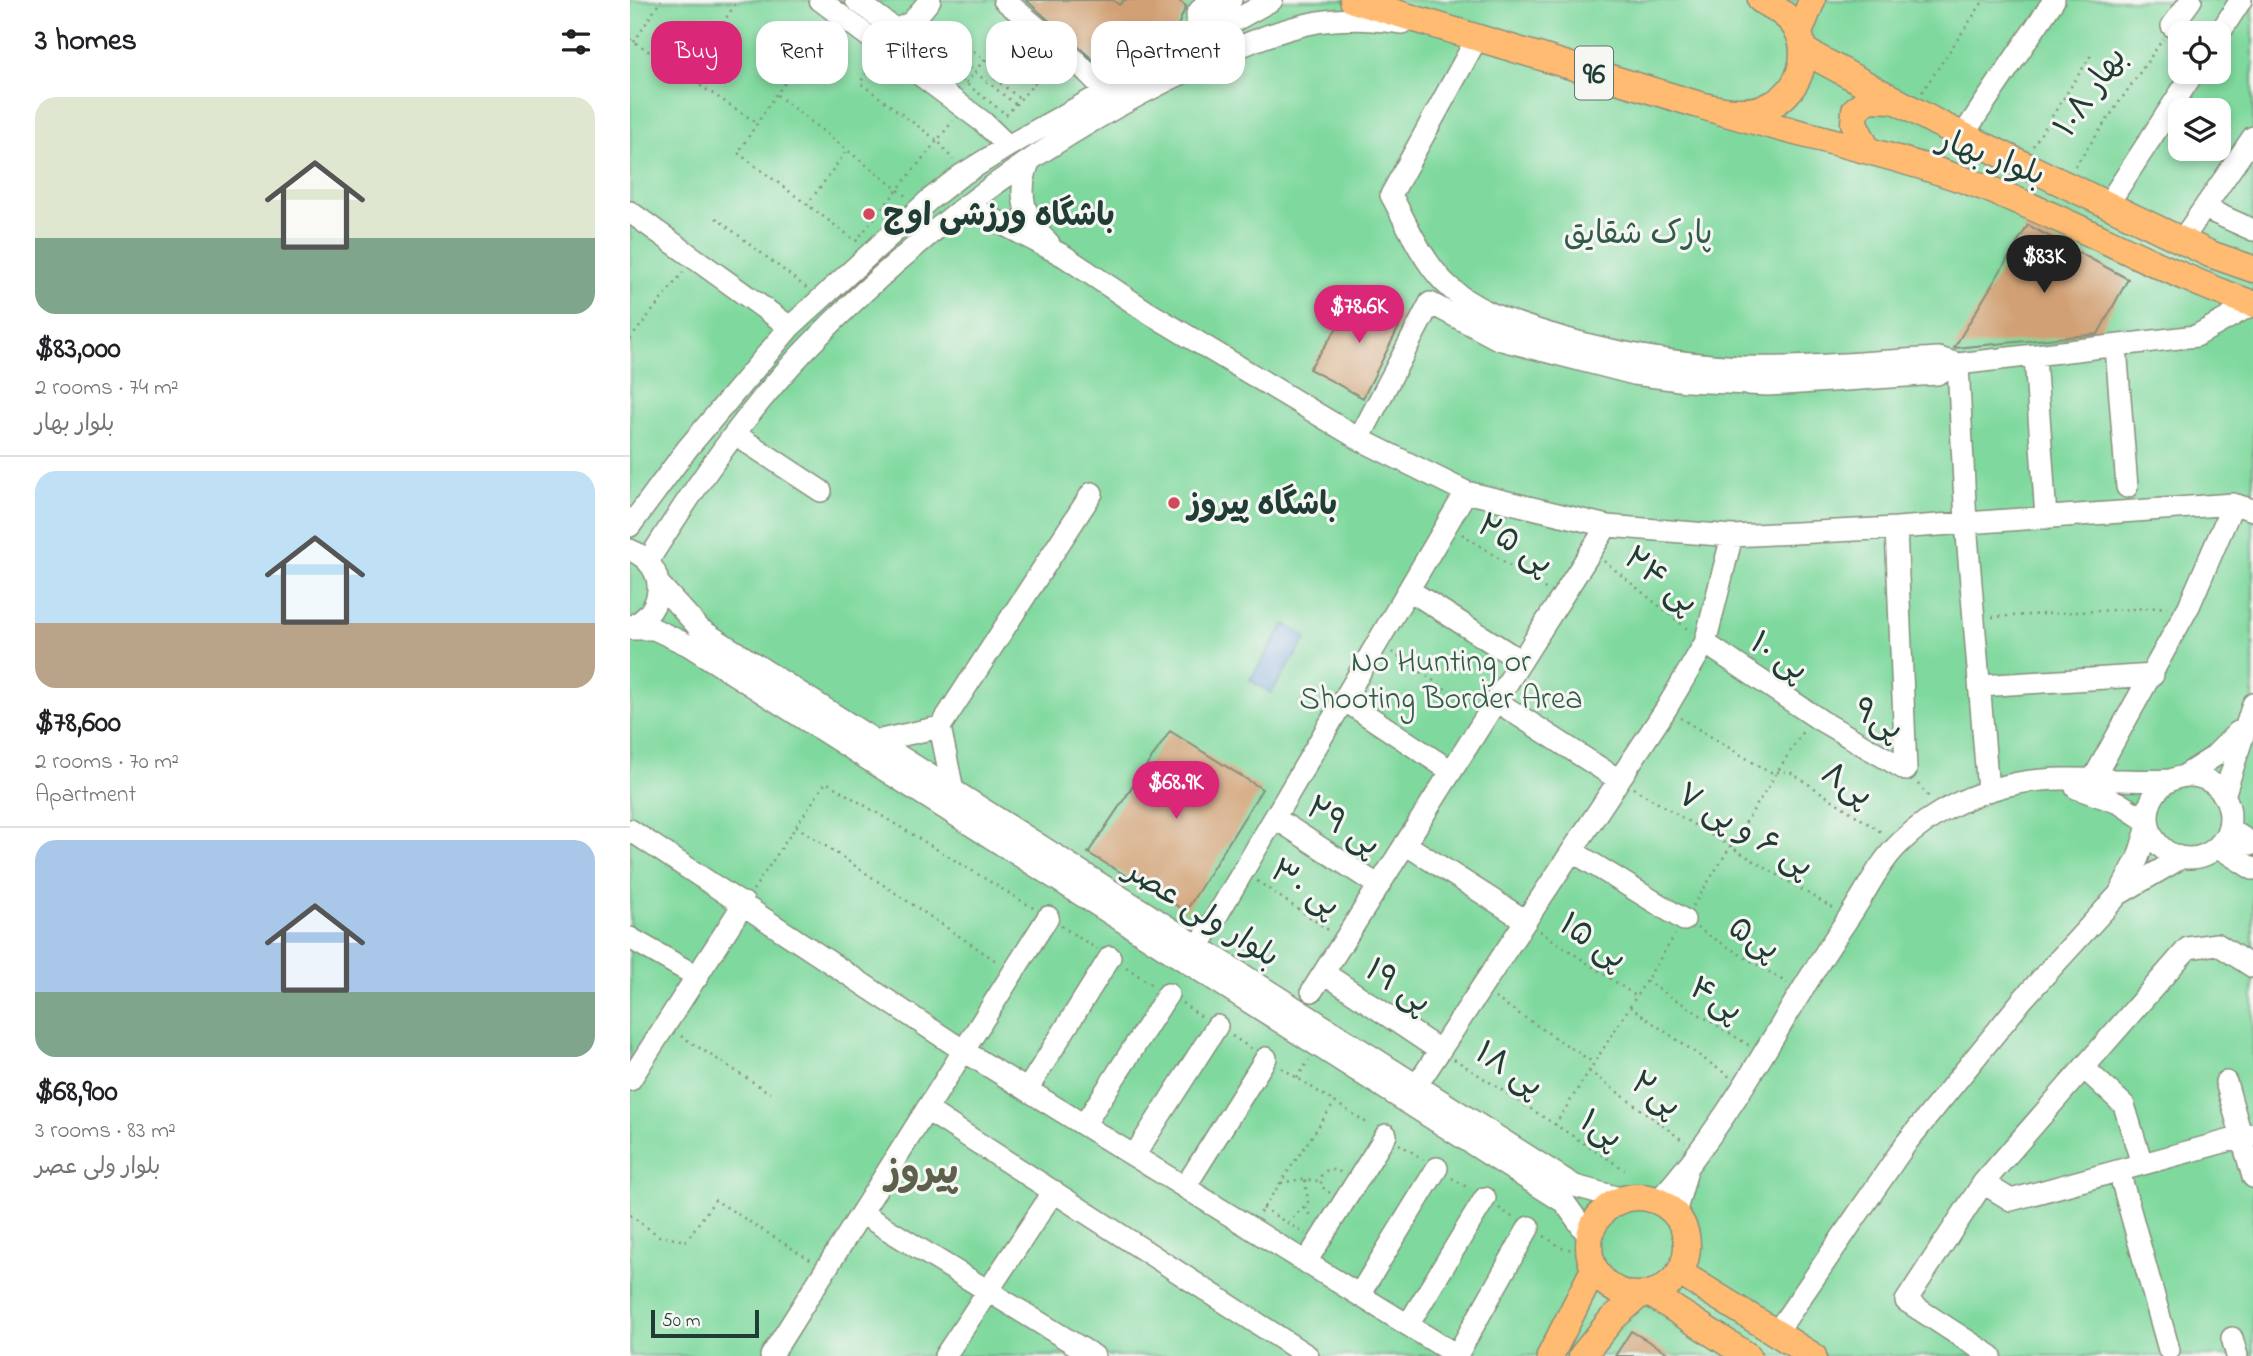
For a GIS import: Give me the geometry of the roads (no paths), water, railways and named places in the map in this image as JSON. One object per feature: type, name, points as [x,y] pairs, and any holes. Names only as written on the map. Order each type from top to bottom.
[{"type":"main road","name":"96","points":[[1353,0],[1696,104],[1736,111],[1769,106],[1784,97],[1796,84],[1802,68],[1801,42],[1812,0]]},
{"type":"main road","name":"بلوار بهار","points":[[1761,0],[1789,19],[1801,42],[1902,105],[2182,240],[2253,268]]},
{"type":"main road","points":[[1867,149],[1854,123],[1855,110],[1868,99],[1902,105]]},
{"type":"main road","name":"بلوار بهار","points":[[1696,104],[1867,149],[2043,209],[2199,285],[2253,304]]},
{"type":"main road","points":[[1582,1356],[1612,1320],[1644,1295],[1672,1282],[1680,1273],[1687,1253],[1685,1232],[1667,1207],[1641,1197],[1623,1199],[1601,1213],[1589,1237],[1589,1253],[1594,1269],[1605,1283],[1620,1293],[1644,1295],[1748,1356]]},
{"type":"main road","points":[[1549,1356],[1594,1269]]},
{"type":"main road","points":[[1680,1273],[1813,1356]]},
{"type":"street","points":[[820,0],[862,32]]},
{"type":"street","points":[[856,0],[915,15]]},
{"type":"street","points":[[1198,21],[1197,14],[1208,0]]},
{"type":"street","points":[[1215,21],[1231,0]]},
{"type":"street","points":[[1235,21],[1272,0]]},
{"type":"street","points":[[1963,135],[2054,0]]},
{"type":"street","points":[[2175,21],[2190,0]]},
{"type":"street","points":[[2227,21],[2241,0]]},
{"type":"street","points":[[1012,3],[1066,51],[1105,91]]},
{"type":"street","points":[[1245,46],[1316,23],[1343,19],[1438,26]]},
{"type":"street","points":[[1477,38],[1391,195],[1430,264],[1462,297],[1505,320],[1573,341],[1643,357],[1745,367],[1939,358],[1958,365]]},
{"type":"street","points":[[932,84],[964,108],[1003,131]]},
{"type":"street","points":[[630,526],[687,449],[790,327],[919,209],[965,173],[1003,131],[1118,84]]},
{"type":"street","points":[[639,556],[805,350],[929,235],[1070,132],[1163,84]]},
{"type":"street","points":[[2108,204],[2186,84]]},
{"type":"street","points":[[2182,240],[2253,137]]},
{"type":"street","points":[[1030,160],[1022,188],[1027,216],[1035,229],[1064,256]]},
{"type":"street","points":[[968,206],[1064,256],[1146,311],[1359,439],[1466,492],[1606,526],[1732,536],[2243,507]]},
{"type":"street","points":[[2204,208],[2253,230]]},
{"type":"street","points":[[630,212],[790,327]]},
{"type":"street","points":[[1359,439],[1430,303],[1498,339],[1634,374],[1687,382],[1768,385],[1937,374],[1958,365],[2196,336],[2253,304]]},
{"type":"street","points":[[2116,347],[2127,487]]},
{"type":"street","points":[[2035,357],[2046,518]]},
{"type":"street","points":[[1958,365],[1966,523],[1987,791]]},
{"type":"street","points":[[736,435],[821,491]]},
{"type":"street","points":[[1199,946],[1466,492]]},
{"type":"street","points":[[876,741],[940,727],[1092,493]]},
{"type":"street","points":[[2092,781],[2153,675],[2243,507]]},
{"type":"street","points":[[1312,991],[1606,526]]},
{"type":"street","name":"پی۹","points":[[1819,720],[1906,771],[1896,528]]},
{"type":"street","points":[[1417,1085],[1666,709],[1704,643],[1732,536]]},
{"type":"street","name":"بلوار ولی عصر","points":[[639,556],[659,584],[700,629],[1575,1186],[1623,1199]]},
{"type":"street","points":[[630,628],[652,612],[658,599],[659,584]]},
{"type":"street","points":[[1409,590],[1521,662]]},
{"type":"street","name":"بلوار ولی عصر","points":[[630,628],[654,629],[673,636],[700,652],[1565,1203],[1589,1237]]},
{"type":"street","name":"پی ۱۰","points":[[1704,643],[1819,720]]},
{"type":"street","points":[[1980,687],[2153,675]]},
{"type":"street","points":[[1344,700],[1451,771]]},
{"type":"street","points":[[2224,796],[2244,725],[2253,704]]},
{"type":"street","points":[[1491,708],[1619,780]]},
{"type":"street","points":[[1777,1332],[1907,1142],[2023,999],[2119,894],[2138,858],[2155,793],[2212,758],[2244,725]]},
{"type":"street","points":[[940,727],[953,790]]},
{"type":"street","points":[[1667,1207],[1693,1160],[1765,1055],[1801,993],[1899,843],[1942,812],[1987,791],[2019,783],[2050,781],[2177,778],[2206,780],[2224,796],[2229,806],[2223,838],[2194,858],[2181,858],[2160,847],[2139,813],[2091,791],[2050,781]]},
{"type":"street","name":"پی ۲۹","points":[[1275,818],[1379,886]]},
{"type":"street","points":[[630,830],[964,1051],[1458,1356],[1529,1227]]},
{"type":"street","points":[[2223,838],[2253,844]]},
{"type":"street","points":[[2223,838],[2253,869]]},
{"type":"street","points":[[1405,844],[1526,921]]},
{"type":"street","points":[[1572,851],[1684,920]]},
{"type":"street","points":[[2119,894],[2181,858]]},
{"type":"street","points":[[630,1080],[744,903]]},
{"type":"street","points":[[771,1356],[1048,917]]},
{"type":"street","points":[[630,938],[698,977]]},
{"type":"street","points":[[1982,1350],[1906,1301],[1983,1183],[2188,948],[2217,944],[2253,967]]},
{"type":"street","points":[[1027,1090],[1110,957]]},
{"type":"street","name":"پی ۱۹","points":[[1324,973],[1439,1050]]},
{"type":"street","points":[[1084,1125],[1168,994]]},
{"type":"street","points":[[1134,1156],[1217,1026]]},
{"type":"street","points":[[1185,1187],[1266,1058]]},
{"type":"street","points":[[2084,1068],[2124,1105],[2142,1164]]},
{"type":"street","points":[[2226,1082],[2247,1136],[2253,1177]]},
{"type":"street","points":[[927,1110],[1308,1356]]},
{"type":"street","points":[[1306,1262],[1317,1233],[1386,1135]]},
{"type":"street","points":[[1983,1183],[2011,1200],[2247,1136]]},
{"type":"street","points":[[1359,1295],[1437,1168]]},
{"type":"street","points":[[2119,1171],[2169,1350]]},
{"type":"street","points":[[945,1356],[1054,1191]]},
{"type":"street","points":[[1408,1325],[1485,1198]]},
{"type":"street","points":[[861,1213],[1094,1356]]},
{"type":"water","points":[[1285,624],[1307,638],[1271,693],[1250,680]]},
{"type":"place","name":"باشگاه ورزشی اوج","points":[[869,214]]},
{"type":"place","name":"باشگاه پیروز","points":[[1174,503]]},
{"type":"district","name":"پیروز","points":[[922,1170]]},
{"type":"park label","name":"پارک شقایق","points":[[1638,232]]},
{"type":"park label","name":"No Hunting or Shooting Border Area","points":[[1441,678]]}]
